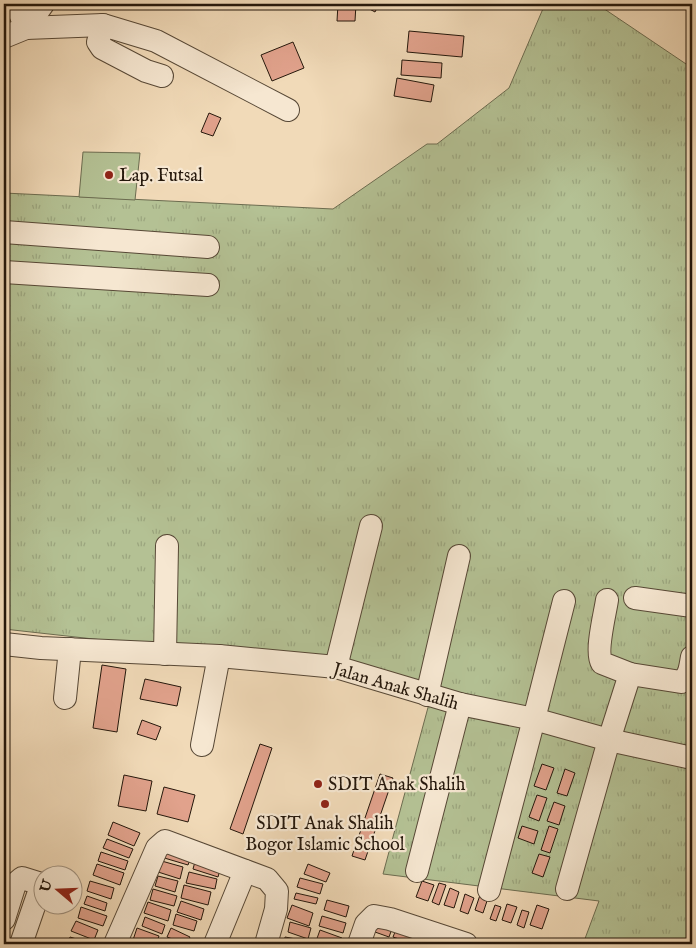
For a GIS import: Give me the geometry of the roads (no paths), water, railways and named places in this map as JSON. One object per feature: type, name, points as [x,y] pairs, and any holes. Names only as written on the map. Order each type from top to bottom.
[{"type":"street","points":[[16,4],[26,28]]},
{"type":"street","points":[[26,28],[44,4]]},
{"type":"street","points":[[103,25],[98,42],[102,48],[146,71],[162,76]]},
{"type":"street","points":[[4,36],[26,28],[103,25],[156,41],[288,110]]},
{"type":"street","points":[[4,232],[208,247]]},
{"type":"street","points":[[4,272],[208,285]]},
{"type":"street","points":[[336,667],[370,526]]},
{"type":"street","points":[[165,654],[167,546]]},
{"type":"street","points":[[427,695],[459,556]]},
{"type":"street","points":[[635,598],[692,606]]},
{"type":"street","points":[[607,600],[600,644],[600,660],[606,665],[630,674],[681,682],[686,679],[690,672],[692,657]]},
{"type":"street","points":[[489,890],[564,601]]},
{"type":"street","name":"Jalan Anak Shalih","points":[[4,644],[219,656],[336,667],[460,704],[534,719],[609,740],[692,758]]},
{"type":"street","points":[[65,698],[70,649]]},
{"type":"street","points":[[202,745],[219,656]]},
{"type":"street","points":[[567,889],[609,740],[630,674]]},
{"type":"street","points":[[417,871],[460,704]]},
{"type":"street","points":[[115,944],[156,848],[165,841],[267,879],[277,891],[276,909],[266,944]]},
{"type":"street","points":[[215,944],[245,871]]},
{"type":"street","points":[[4,919],[18,880],[22,878],[38,883],[40,889],[21,944]]},
{"type":"street","points":[[359,944],[366,924],[374,916],[390,919],[457,943]]},
{"type":"place","name":"Lap. Futsal","points":[[109,175]]},
{"type":"place","name":"SDIT Anak Shalih","points":[[318,784]]},
{"type":"place","name":"SDIT Anak Shalih Bogor Islamic School","points":[[325,804]]}]
